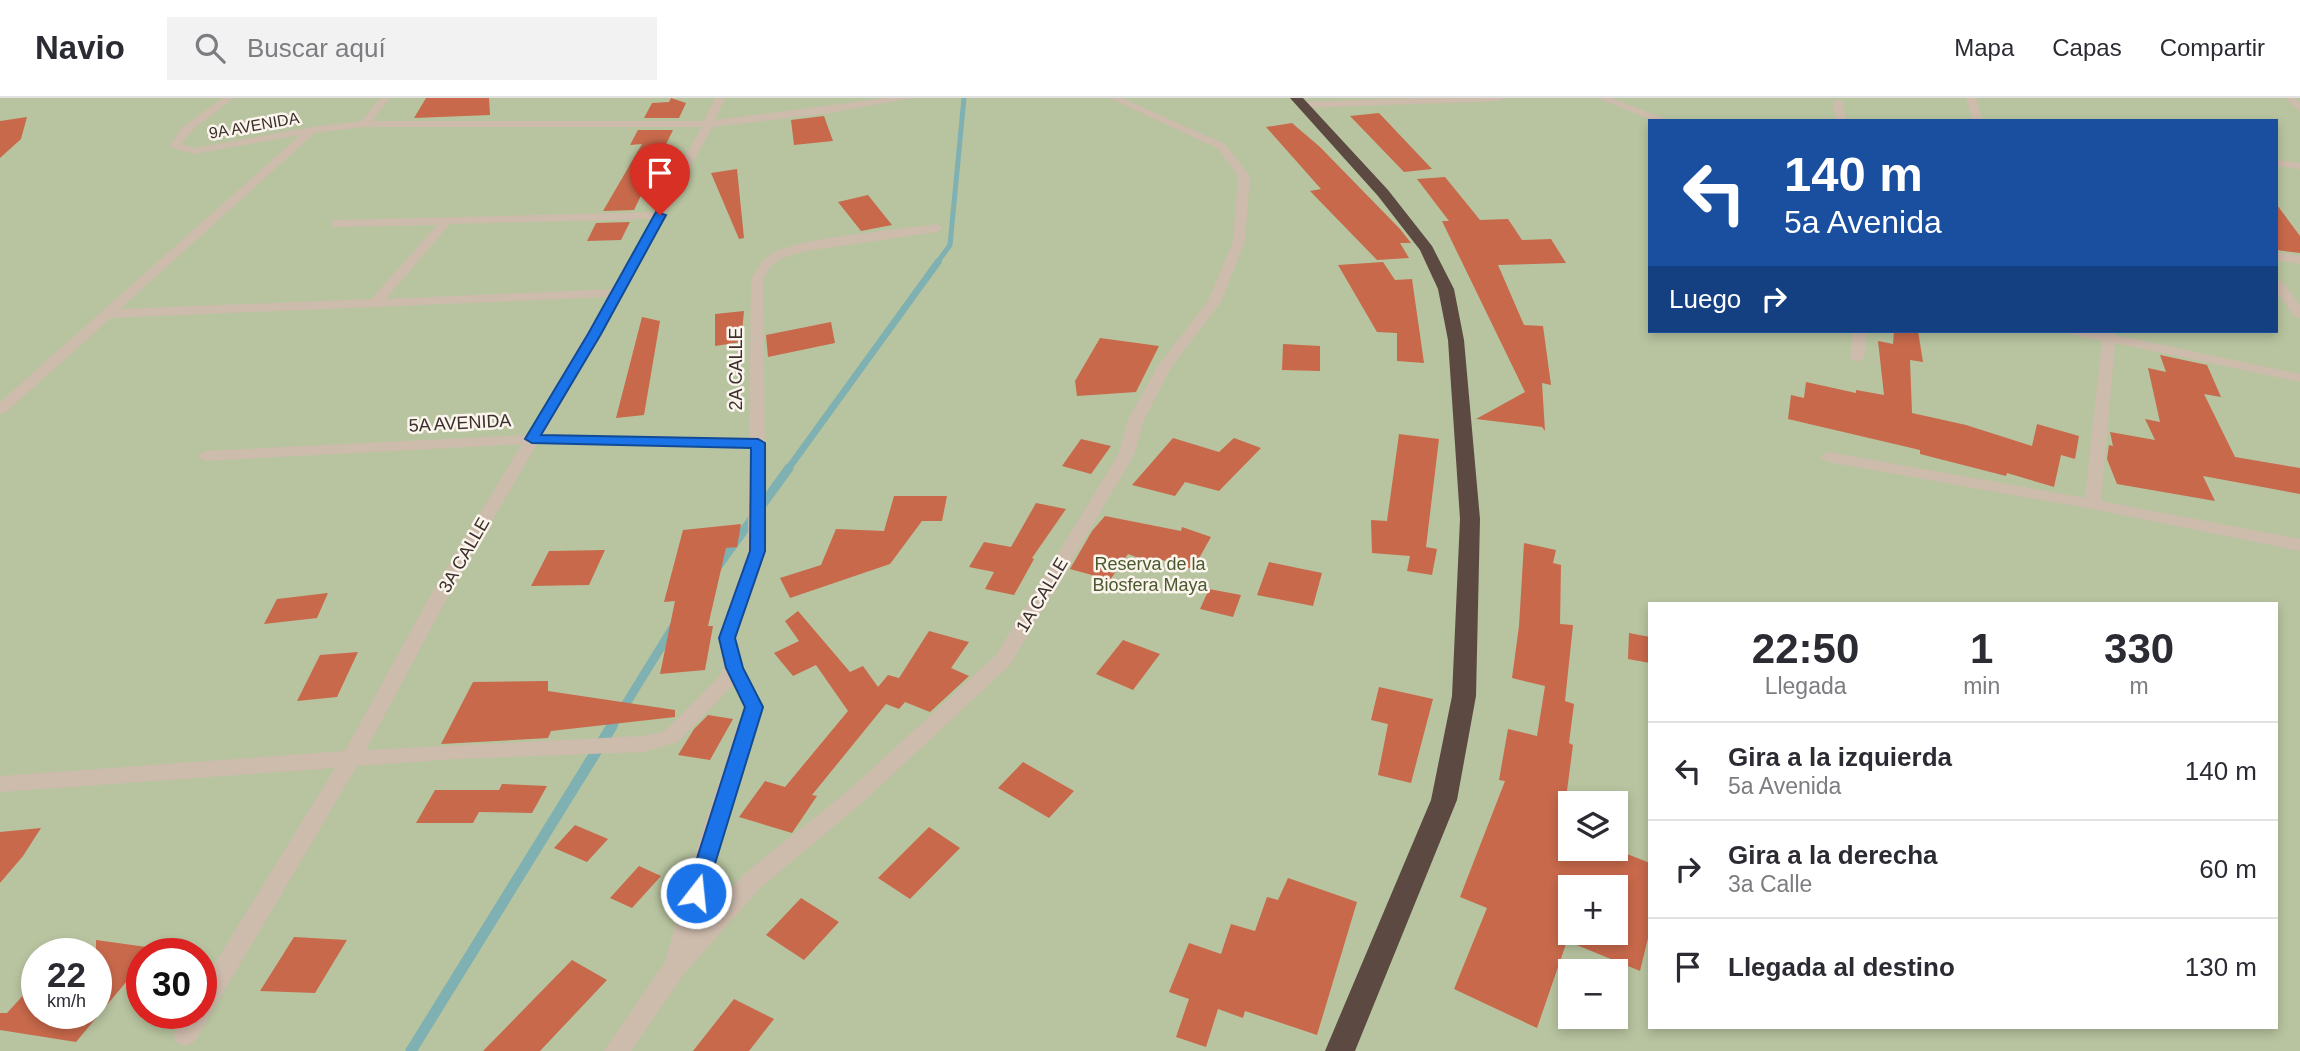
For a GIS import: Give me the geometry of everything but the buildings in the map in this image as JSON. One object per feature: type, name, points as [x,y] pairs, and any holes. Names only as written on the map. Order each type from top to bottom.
[{"type":"highway","points":[[1299,101],[1384,193],[1427,249],[1446,289],[1456,340],[1470,519],[1464,696],[1444,800],[1340,1051]]},
{"type":"street","points":[[229,99],[243,98]]},
{"type":"street","points":[[364,124],[385,98]]},
{"type":"street","name":"3A CALLE","points":[[217,981],[351,759],[443,589],[617,293],[720,98]]},
{"type":"street","name":"9A AVENIDA","points":[[229,99],[205,113],[178,138],[175,146],[194,151],[312,130],[364,124],[708,124],[831,110],[906,98]]},
{"type":"street","name":"1A CALLE","points":[[616,1051],[676,966],[751,882],[856,796],[1003,660],[1126,455],[1136,421],[1164,367],[1214,302],[1238,241],[1244,176],[1221,146],[1114,98]]},
{"type":"street","points":[[1299,101],[1499,98]]},
{"type":"street","points":[[1601,98],[1660,119]]},
{"type":"street","points":[[1971,98],[1977,119]]},
{"type":"street","points":[[2290,98],[2300,109]]},
{"type":"street","points":[[1838,102],[1841,119]]},
{"type":"street","points":[[0,410],[312,130]]},
{"type":"street","points":[[2278,163],[2300,166]]},
{"type":"street","points":[[336,224],[660,215]]},
{"type":"street","points":[[375,303],[447,221]]},
{"type":"street","name":"2A CALLE","points":[[676,966],[709,844],[754,707],[734,668],[727,638],[757,551],[757,279],[767,263],[778,255],[805,247],[937,228]]},
{"type":"street","points":[[2278,256],[2300,260]]},
{"type":"street","points":[[2278,285],[2300,314]]},
{"type":"street","points":[[107,314],[617,293]]},
{"type":"street","points":[[1857,358],[1860,333]]},
{"type":"street","points":[[2092,504],[2108,334],[2300,378]]},
{"type":"street","name":"5A AVENIDA","points":[[205,456],[532,439],[758,443]]},
{"type":"street","points":[[1828,457],[2092,504],[2300,545]]},
{"type":"street","points":[[0,783],[456,751],[643,744],[671,737],[724,684],[734,668]]},
{"type":"street","points":[[185,1034],[188,1029]]},
{"type":"green space","name":"Reserva de la Biosfera Maya","points":[[0,98],[2300,98],[2300,1051],[0,1051]]},
{"type":"waterway","points":[[937,263],[950,245],[964,98]]},
{"type":"waterway","points":[[788,469],[938,262]]},
{"type":"waterway","points":[[718,566],[789,468]]},
{"type":"waterway","points":[[611,728],[674,626]]},
{"type":"waterway","points":[[411,1051],[612,726]]},
{"type":"route","points":[[660,215],[595,334],[532,439],[758,443],[757,551],[727,638],[734,668],[754,707],[709,844],[696,893]]}]
